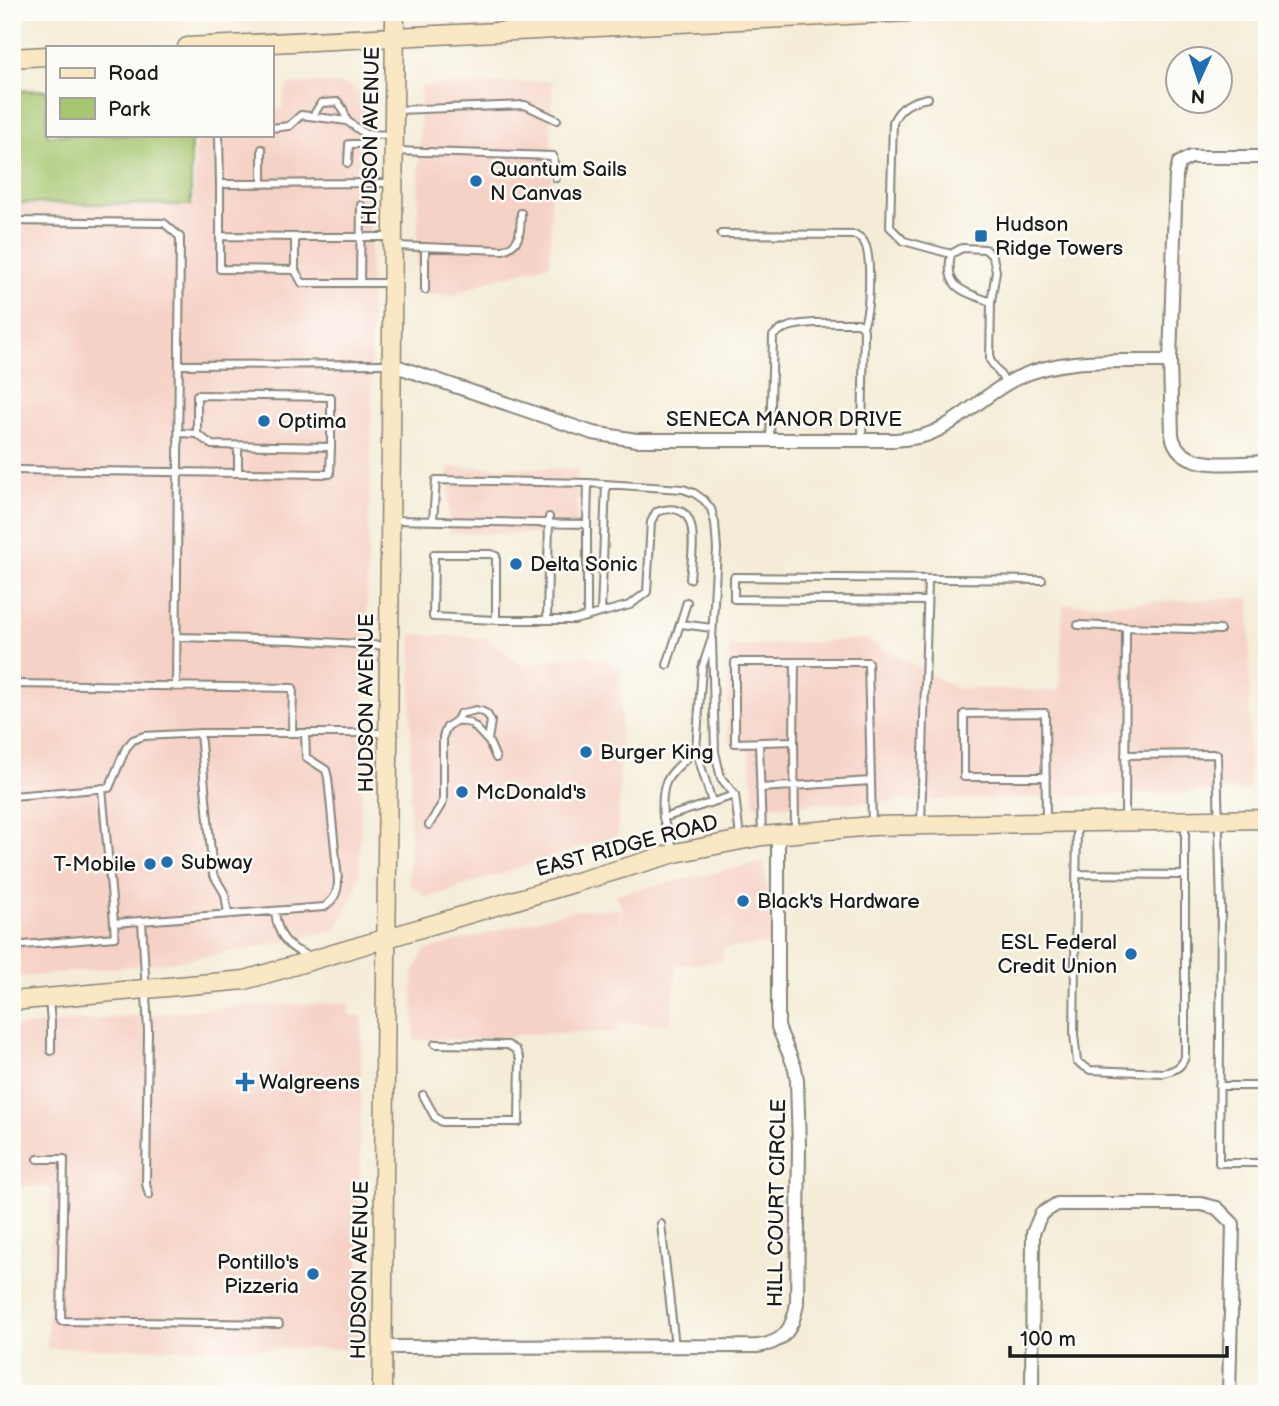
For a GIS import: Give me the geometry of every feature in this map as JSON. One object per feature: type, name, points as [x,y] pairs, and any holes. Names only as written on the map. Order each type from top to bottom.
[{"type":"main road","name":"HUDSON AVENUE","points":[[382,1394],[395,12]]},
{"type":"main road","points":[[206,46],[908,12]]},
{"type":"main road","points":[[12,58],[46,56]]},
{"type":"main road","name":"EAST RIDGE ROAD","points":[[12,1001],[245,980],[675,853],[778,834],[872,826],[1267,819]]},
{"type":"street","points":[[1267,157],[1191,156],[1179,163],[1176,175],[1170,360],[1172,435],[1180,454],[1197,462],[1267,462]]},
{"type":"street","name":"SENECA MANOR DRIVE","points":[[390,365],[593,433],[613,437],[895,440],[929,434],[1006,383],[1039,369],[1062,364],[1170,360]]},
{"type":"street","name":"HILL COURT CIRCLE","points":[[382,1346],[764,1345],[781,1337],[794,1321],[797,1303],[799,1146],[797,1081],[795,1068],[778,1027],[778,834]]},
{"type":"street","points":[[1032,1394],[1033,1233],[1041,1214],[1057,1204],[1201,1204],[1217,1208],[1233,1224],[1229,1394]]},
{"type":"lane","points":[[928,97],[904,106],[897,112],[893,122],[890,227],[904,241],[951,254],[962,248],[985,249],[993,257],[996,271],[991,302],[990,360],[1006,383]]},
{"type":"lane","points":[[313,116],[321,103],[338,102],[347,121],[365,134],[393,143],[553,156],[556,178]]},
{"type":"lane","points":[[394,110],[525,105],[556,120]]},
{"type":"lane","points":[[273,128],[289,126],[301,116],[347,121]]},
{"type":"lane","points":[[348,163],[349,144],[365,144],[365,134]]},
{"type":"lane","points":[[219,136],[220,270],[295,270]]},
{"type":"lane","points":[[262,149],[262,184]]},
{"type":"lane","points":[[220,184],[393,183]]},
{"type":"lane","points":[[360,283],[361,205]]},
{"type":"lane","points":[[220,236],[360,237],[425,247],[503,250],[513,247],[519,239],[521,213]]},
{"type":"lane","points":[[12,221],[164,223],[180,237],[181,365],[176,687]]},
{"type":"lane","points":[[721,234],[856,236],[866,244],[869,305],[863,326],[862,440]]},
{"type":"lane","points":[[295,237],[295,270],[302,283],[391,283]]},
{"type":"lane","points":[[425,247],[425,290]]},
{"type":"lane","points":[[951,254],[948,269],[951,281],[960,290],[991,302]]},
{"type":"lane","points":[[770,440],[773,336],[779,329],[790,325],[858,323],[863,326]]},
{"type":"lane","points":[[181,365],[390,365]]},
{"type":"lane","points":[[12,470],[330,474],[331,397],[197,396],[197,434]]},
{"type":"lane","points":[[180,433],[197,434],[212,445],[331,447]]},
{"type":"lane","points":[[238,446],[238,473]]},
{"type":"lane","points":[[433,520],[436,480],[588,483],[683,489],[694,493],[711,509],[717,549],[712,628],[715,752],[722,778],[735,795],[740,840]]},
{"type":"lane","points":[[470,481],[470,491]]},
{"type":"lane","points":[[491,481],[491,491]]},
{"type":"lane","points":[[513,492],[514,482]]},
{"type":"lane","points":[[534,482],[534,492]]},
{"type":"lane","points":[[551,482],[551,492]]},
{"type":"lane","points":[[587,617],[588,483]]},
{"type":"lane","points":[[601,613],[606,484]]},
{"type":"lane","points":[[496,620],[496,556],[434,554],[433,617],[496,620],[574,620],[630,605],[647,592],[651,522],[656,512],[678,510],[689,516],[692,526],[690,579]]},
{"type":"lane","points":[[390,520],[532,519],[587,524]]},
{"type":"lane","points":[[547,620],[549,520]]},
{"type":"lane","points":[[927,601],[734,599],[734,577],[1042,580]]},
{"type":"lane","points":[[921,826],[928,579]]},
{"type":"lane","points":[[667,665],[687,602]]},
{"type":"lane","points":[[681,624],[712,628]]},
{"type":"lane","points":[[1078,625],[1220,630]]},
{"type":"lane","points":[[1125,822],[1126,627]]},
{"type":"lane","points":[[177,637],[390,646]]},
{"type":"lane","points":[[712,639],[702,668],[696,750],[712,802]]},
{"type":"lane","points":[[793,741],[735,743],[735,662],[868,662],[872,826]]},
{"type":"lane","points":[[778,834],[794,785],[795,662]]},
{"type":"lane","points":[[12,684],[293,688],[292,733]]},
{"type":"lane","points":[[429,825],[443,802],[443,736],[447,727],[457,720],[460,714],[468,710],[478,711],[487,714],[491,721],[488,740]]},
{"type":"lane","points":[[1046,777],[964,777],[964,713],[1045,713],[1046,777],[1046,823]]},
{"type":"lane","points":[[457,720],[472,724],[488,740],[496,758]]},
{"type":"lane","points":[[200,733],[213,874],[225,894],[228,914]]},
{"type":"lane","points":[[12,796],[109,788],[126,747],[133,740],[144,736],[200,733],[389,733]]},
{"type":"lane","points":[[114,923],[324,907],[331,902],[337,893],[338,874],[328,778],[326,770],[306,757],[305,733]]},
{"type":"lane","points":[[759,743],[760,788],[778,834]]},
{"type":"lane","points":[[675,853],[663,818],[662,787],[676,768],[696,750]]},
{"type":"lane","points":[[1125,755],[1217,754],[1219,1163],[1267,1163]]},
{"type":"lane","points":[[760,788],[871,781]]},
{"type":"lane","points":[[12,946],[115,937],[102,788]]},
{"type":"lane","points":[[663,818],[735,795]]},
{"type":"lane","points":[[1077,823],[1074,1034],[1077,1062],[1090,1070],[1164,1073],[1174,1071],[1182,1065],[1185,1057],[1185,821]]},
{"type":"lane","points":[[1076,874],[1184,875]]},
{"type":"lane","points":[[275,911],[278,932],[285,942],[296,951],[309,956],[323,956]]},
{"type":"lane","points":[[142,921],[148,1031],[146,1184],[149,1195]]},
{"type":"lane","points":[[48,998],[51,1051]]},
{"type":"lane","points":[[423,1095],[435,1117],[442,1122],[519,1122],[520,1059],[516,1050],[508,1045],[435,1044]]},
{"type":"lane","points":[[1219,1086],[1267,1086]]},
{"type":"lane","points":[[38,1159],[64,1159],[61,1321],[279,1324]]},
{"type":"lane","points":[[662,1224],[675,1346]]},
{"type":"shaded area","points":[[552,81],[550,264],[485,282],[452,296],[416,293],[421,86]]},
{"type":"shaded area","points":[[287,85],[346,85],[368,96],[372,411],[359,876],[354,895],[336,930],[260,947],[164,963],[12,978],[12,205],[193,206],[196,136],[273,136],[273,110],[281,110]]},
{"type":"shaded area","points":[[449,467],[578,469],[577,535],[449,533]]},
{"type":"shaded area","points":[[1250,598],[1249,790],[755,806],[749,751],[728,741],[729,647],[865,639],[956,688],[1059,691],[1063,605]]},
{"type":"shaded area","points":[[412,634],[487,638],[523,666],[582,654],[622,665],[618,835],[428,898],[409,884]]},
{"type":"shaded area","points":[[764,862],[773,944],[723,948],[723,961],[676,966],[671,1023],[618,1023],[617,1032],[526,1034],[494,1039],[414,1040],[413,974],[425,950],[574,910],[619,909],[621,929],[622,911],[616,894]]},
{"type":"shaded area","points":[[348,1003],[349,1015],[362,1016],[358,1349],[47,1348],[51,1188],[12,1184],[12,1027],[241,1006]]},
{"type":"green space","points":[[46,90],[46,136],[191,136],[191,205],[12,203],[12,91]]},
{"type":"place","name":"Quantum Sails N Canvas","points":[[476,181]]},
{"type":"place","name":"Hudson Ridge Towers","points":[[981,236]]},
{"type":"place","name":"Optima","points":[[264,421]]},
{"type":"place","name":"Delta Sonic","points":[[516,564]]},
{"type":"place","name":"Burger King","points":[[586,752]]},
{"type":"place","name":"McDonald's","points":[[462,792]]},
{"type":"place","name":"Subway","points":[[167,862]]},
{"type":"place","name":"T-Mobile","points":[[150,864]]},
{"type":"place","name":"Black's Hardware","points":[[743,901]]},
{"type":"place","name":"ESL Federal Credit Union","points":[[1131,954]]},
{"type":"place","name":"Walgreens","points":[[245,1082]]},
{"type":"place","name":"Pontillo's Pizzeria","points":[[313,1274]]}]
